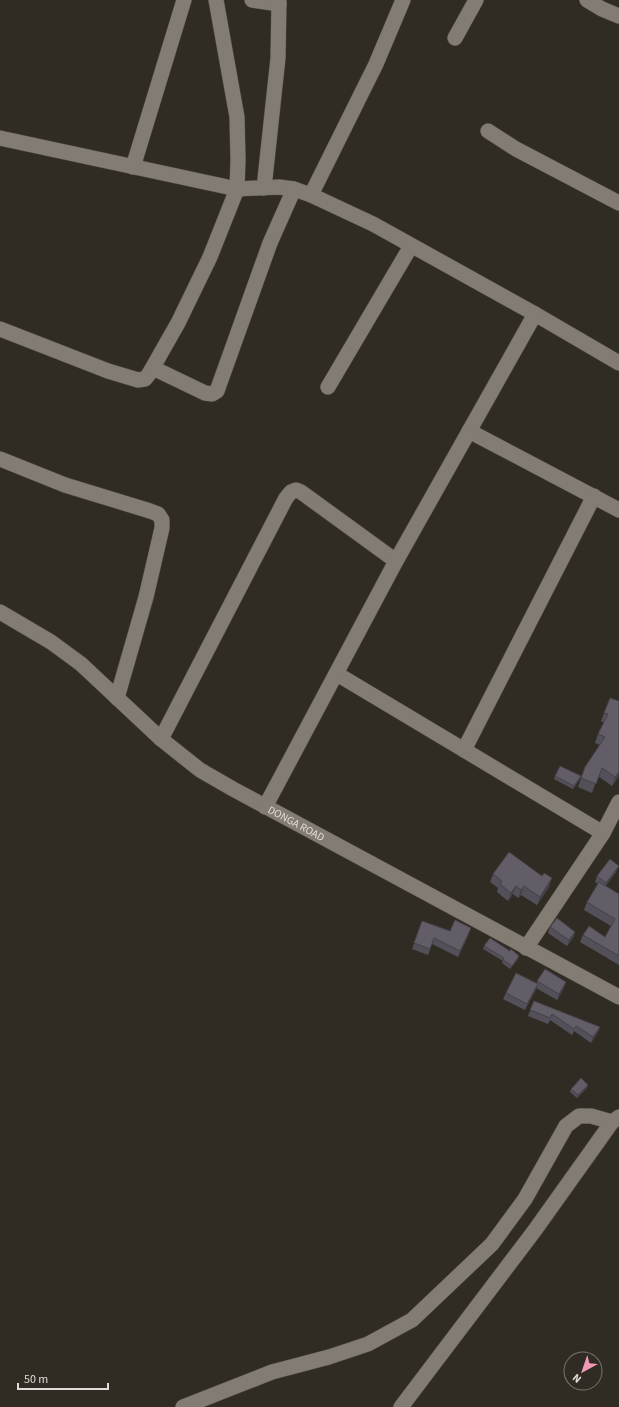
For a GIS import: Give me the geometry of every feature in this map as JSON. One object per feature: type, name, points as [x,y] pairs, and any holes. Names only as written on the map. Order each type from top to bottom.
[{"type":"street","points":[[133,167],[184,0]]},
{"type":"street","points":[[0,329],[101,368],[138,380],[146,379],[178,323],[210,257],[238,189],[237,117],[216,0]]},
{"type":"street","points":[[252,0],[279,2],[278,58],[264,188]]},
{"type":"street","points":[[311,195],[376,64],[403,0]]},
{"type":"street","points":[[455,38],[476,0]]},
{"type":"street","points":[[587,0],[602,9],[619,16]]},
{"type":"street","points":[[488,131],[516,149],[619,203]]},
{"type":"street","points":[[0,138],[238,189],[279,187],[294,189],[311,195],[373,224],[535,314],[619,363]]},
{"type":"street","points":[[153,368],[205,393],[212,394],[217,391],[270,243],[294,189]]},
{"type":"street","points":[[328,387],[411,246]]},
{"type":"street","points":[[265,807],[396,561],[535,314]]},
{"type":"street","points":[[469,432],[619,510]]},
{"type":"street","points":[[0,459],[65,485],[158,514],[162,520],[162,528],[146,597],[117,698]]},
{"type":"street","points":[[161,739],[286,498],[291,492],[296,490],[301,492],[396,561]]},
{"type":"street","points":[[464,750],[594,496]]},
{"type":"street","name":"DONGA ROAD","points":[[2,617],[50,642],[82,664],[161,739],[200,770],[265,807],[619,997]]},
{"type":"street","points":[[337,674],[603,833]]},
{"type":"street","points":[[526,948],[603,833],[619,802]]},
{"type":"street","points":[[183,1407],[272,1372],[328,1357],[368,1344],[412,1320],[492,1244],[525,1199],[566,1126],[578,1116],[590,1116],[616,1120],[401,1407]]},
{"type":"building","points":[[610,698],[619,701],[619,772],[615,777],[602,768],[596,784],[581,778],[585,767],[605,737],[598,734],[608,714],[604,713]]},
{"type":"building","points":[[560,766],[581,776],[574,786],[555,776]]},
{"type":"building","points":[[509,852],[542,876],[544,873],[552,878],[540,897],[524,886],[521,890],[516,886],[511,893],[500,884],[502,881],[493,874]]},
{"type":"building","points":[[610,859],[619,866],[606,883],[597,876]]},
{"type":"building","points":[[599,882],[619,894],[619,956],[583,935],[589,926],[605,937],[615,919],[587,902]]},
{"type":"building","points":[[557,918],[575,932],[569,940],[550,927]]},
{"type":"building","points":[[455,920],[471,928],[460,951],[434,938],[430,949],[414,943],[422,921],[450,931]]},
{"type":"building","points":[[490,938],[510,951],[511,949],[519,956],[512,966],[503,960],[504,958],[484,946]]},
{"type":"building","points":[[545,969],[566,982],[559,994],[537,981]]},
{"type":"building","points":[[516,973],[538,984],[527,1004],[506,993]]},
{"type":"building","points":[[534,1001],[600,1027],[593,1037],[576,1026],[574,1029],[552,1014],[550,1018],[530,1010]]},
{"type":"building","points":[[581,1078],[588,1085],[578,1095],[571,1089]]}]
